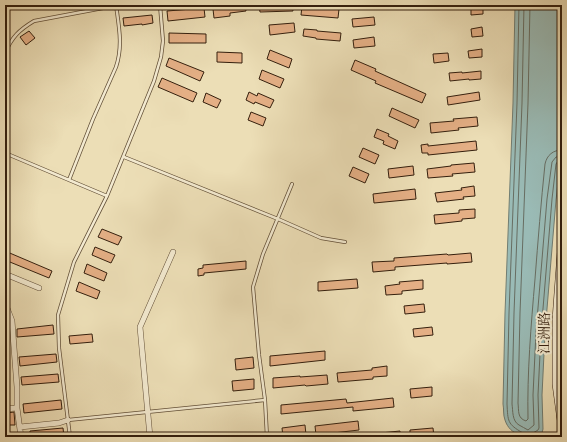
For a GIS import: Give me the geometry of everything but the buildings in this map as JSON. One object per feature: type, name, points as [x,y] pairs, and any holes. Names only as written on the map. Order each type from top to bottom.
[{"type":"street","name":"江洲路","points":[[562,239],[556,320],[556,384],[562,428]]},
{"type":"street","points":[[150,437],[140,327],[173,252]]},
{"type":"street","points":[[5,274],[39,288]]},
{"type":"street","points":[[5,306],[12,321],[17,387],[17,408],[21,437]]},
{"type":"street","points":[[5,409],[17,408]]},
{"type":"street","points":[[20,427],[59,423],[68,420]]},
{"type":"lane","points":[[5,53],[14,36],[23,27],[34,21],[117,5],[120,45],[119,58],[69,180]]},
{"type":"lane","points":[[70,437],[60,348],[58,315],[74,262],[107,196],[154,81],[161,57],[163,41],[160,5]]},
{"type":"lane","points":[[5,153],[107,196]]},
{"type":"lane","points":[[124,156],[321,238],[344,242]]},
{"type":"lane","points":[[267,437],[265,400],[259,355],[253,287],[263,254],[292,184]]},
{"type":"lane","points":[[68,420],[265,400]]},
{"type":"water","points":[[515,5],[562,5],[562,148],[556,200],[545,333],[542,395],[543,429],[542,433],[531,436],[520,435],[511,430],[504,418],[503,404]]}]
